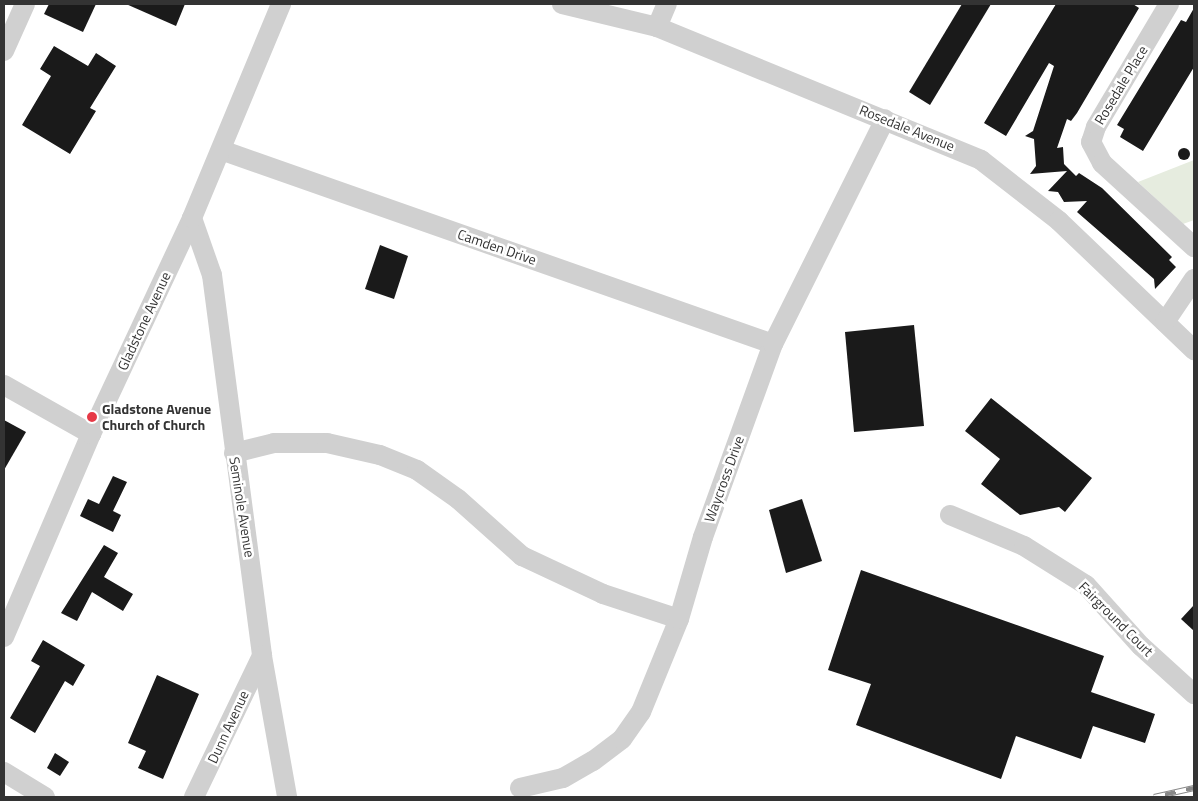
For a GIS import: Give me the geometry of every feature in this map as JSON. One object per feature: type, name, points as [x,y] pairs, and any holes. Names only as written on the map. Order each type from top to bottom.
[{"type":"street","points":[[4,51],[24,4]]},
{"type":"street","name":"Gladstone Avenue","points":[[4,637],[90,434],[192,218],[281,4]]},
{"type":"street","name":"Rosedale Avenue","points":[[562,4],[657,27],[885,119],[996,168],[1194,350]]},
{"type":"street","points":[[657,27],[667,4]]},
{"type":"street","name":"Rosedale Place","points":[[1169,4],[1096,127],[1092,142],[1102,163],[1194,247]]},
{"type":"street","name":"Waycross Drive","points":[[520,788],[563,778],[622,739],[641,712],[679,619],[703,537],[773,344],[885,119]]},
{"type":"street","name":"Camden Drive","points":[[221,150],[773,344]]},
{"type":"street","name":"Seminole Avenue","points":[[192,218],[212,276],[262,656],[287,797]]},
{"type":"street","points":[[1165,322],[1194,278]]},
{"type":"street","points":[[4,385],[90,434]]},
{"type":"street","points":[[234,453],[274,443],[327,443],[380,455],[417,470],[458,499],[522,556],[603,594],[679,619]]},
{"type":"street","name":"Fairground Court","points":[[950,515],[1024,546],[1086,585],[1142,646],[1194,694]]},
{"type":"street","name":"Dunn Avenue","points":[[194,797],[262,656]]},
{"type":"street","points":[[4,772],[45,797]]},
{"type":"shaded area","points":[[1194,160],[1194,220],[1183,224],[1138,182]]},
{"type":"building","points":[[49,4],[96,4],[83,32],[44,14]]},
{"type":"building","points":[[126,4],[185,4],[176,26]]},
{"type":"building","points":[[962,4],[991,4],[930,105],[909,92]]},
{"type":"building","points":[[1056,4],[1133,4],[1139,8],[1077,113],[1071,121],[1067,119],[1057,148],[1063,147],[1064,164],[1076,176],[1079,173],[1102,188],[1172,257],[1169,260],[1176,267],[1155,289],[1154,279],[1077,212],[1087,201],[1064,202],[1058,192],[1048,191],[1067,171],[1030,174],[1036,166],[1034,139],[1025,136],[1033,131],[1054,66],[1049,63],[1006,136],[984,123]]},
{"type":"building","points":[[1194,8],[1194,67],[1143,151],[1120,137],[1124,129],[1117,125],[1181,20],[1186,22]]},
{"type":"building","points":[[54,46],[88,66],[96,53],[116,66],[90,108],[96,111],[70,154],[22,125],[51,76],[40,69]]},
{"type":"building","points":[[1182,148],[1186,148],[1190,154],[1186,160],[1182,160],[1178,156],[1178,152]]},
{"type":"building","points":[[380,245],[408,256],[394,299],[365,289]]},
{"type":"building","points":[[914,325],[924,426],[854,432],[845,332]]},
{"type":"building","points":[[991,398],[1092,478],[1065,512],[1059,507],[1020,515],[981,484],[1000,459],[965,431]]},
{"type":"building","points":[[4,420],[26,432],[4,470]]},
{"type":"building","points":[[113,476],[127,482],[113,511],[121,515],[113,532],[80,516],[88,499],[99,504]]},
{"type":"building","points":[[802,499],[822,561],[786,573],[769,510]]},
{"type":"building","points":[[104,545],[118,553],[104,577],[133,594],[123,611],[92,592],[77,621],[61,613]]},
{"type":"building","points":[[861,570],[1104,656],[1091,692],[1155,714],[1145,743],[1093,726],[1081,759],[1016,736],[1001,779],[856,725],[871,684],[828,670]]},
{"type":"building","points":[[1194,605],[1194,631],[1181,619]]},
{"type":"building","points":[[43,640],[85,665],[73,686],[65,681],[35,733],[10,718],[40,666],[31,661]]},
{"type":"building","points":[[157,675],[199,694],[163,779],[138,768],[146,751],[128,743]]},
{"type":"building","points":[[55,753],[69,762],[60,776],[47,768]]},
{"type":"railway","points":[[1154,797],[1194,788]]},
{"type":"place","name":"Gladstone Avenue Church of Church","points":[[92,417]]}]
